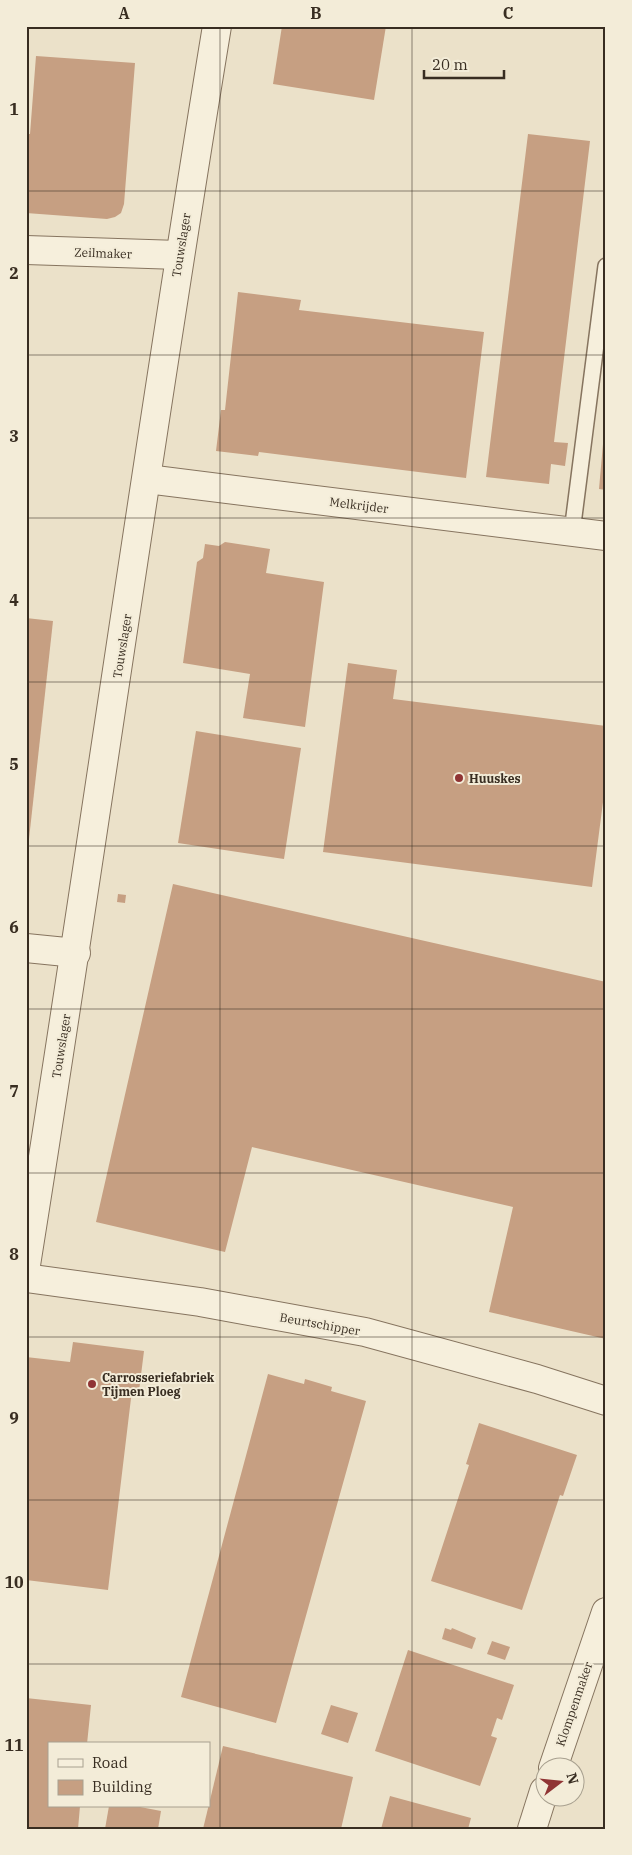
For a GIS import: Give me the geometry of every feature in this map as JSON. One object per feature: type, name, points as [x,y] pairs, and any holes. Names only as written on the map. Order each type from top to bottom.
[{"type":"street","name":"Touwslager","points":[[26,1265],[76,953],[179,255],[217,26]]},
{"type":"street","name":"Zeilmaker","points":[[26,250],[179,255]]},
{"type":"street","name":"Melkrijder","points":[[147,478],[606,536]]},
{"type":"street","points":[[26,948],[76,953]]},
{"type":"street","name":"Beurtschipper","points":[[26,1278],[200,1302],[365,1332],[537,1379],[606,1402]]},
{"type":"street","name":"Klompenmaker","points":[[556,1758],[606,1612]]},
{"type":"street","points":[[532,1829],[539,1808]]},
{"type":"lane","points":[[572,532],[606,266]]},
{"type":"building","points":[[282,26],[386,26],[374,100],[273,84]]},
{"type":"building","points":[[36,56],[135,63],[124,204],[121,213],[115,217],[107,219],[26,213],[26,134],[30,134]]},
{"type":"building","points":[[528,134],[590,141],[554,442],[568,443],[565,466],[551,464],[549,484],[486,477]]},
{"type":"building","points":[[238,292],[301,300],[299,310],[484,332],[466,478],[259,452],[258,456],[216,451],[221,410],[225,410]]},
{"type":"building","points":[[603,444],[606,444],[606,490],[599,489]]},
{"type":"building","points":[[225,542],[270,549],[266,573],[324,582],[305,727],[243,718],[250,674],[183,663],[197,562],[203,558],[205,544],[219,546]]},
{"type":"building","points":[[26,618],[53,621],[28,848],[26,848]]},
{"type":"building","points":[[348,663],[397,670],[393,699],[606,726],[606,779],[592,887],[323,852]]},
{"type":"building","points":[[196,731],[301,748],[284,859],[178,843]]},
{"type":"building","points":[[173,884],[606,982],[606,1339],[489,1312],[513,1207],[252,1147],[225,1252],[96,1222]]},
{"type":"building","points":[[118,894],[126,895],[125,903],[117,902]]},
{"type":"building","points":[[73,1342],[144,1351],[139,1391],[132,1390],[108,1590],[26,1580],[26,1357],[70,1362]]},
{"type":"building","points":[[268,1374],[304,1384],[305,1379],[332,1387],[331,1391],[366,1401],[276,1723],[181,1697]]},
{"type":"building","points":[[479,1423],[577,1455],[563,1496],[560,1495],[522,1610],[431,1581],[469,1465],[466,1464]]},
{"type":"building","points":[[445,1628],[451,1630],[452,1628],[476,1638],[472,1649],[442,1639]]},
{"type":"building","points":[[492,1641],[510,1647],[505,1660],[487,1654]]},
{"type":"building","points":[[408,1650],[514,1685],[502,1720],[497,1718],[491,1736],[497,1738],[480,1786],[375,1751]]},
{"type":"building","points":[[26,1698],[91,1705],[87,1742],[48,1742],[48,1808],[80,1808],[78,1829],[26,1829]]},
{"type":"building","points":[[331,1705],[358,1713],[348,1743],[321,1734]]},
{"type":"building","points":[[223,1746],[353,1777],[341,1829],[203,1829],[208,1808],[210,1808],[210,1800]]},
{"type":"building","points":[[390,1796],[471,1818],[468,1829],[381,1829]]},
{"type":"building","points":[[109,1808],[145,1808],[161,1811],[158,1829],[105,1829]]},
{"type":"place","name":"Huuskes","points":[[459,778]]},
{"type":"place","name":"Carrosseriefabriek Tijmen Ploeg","points":[[92,1384]]}]
